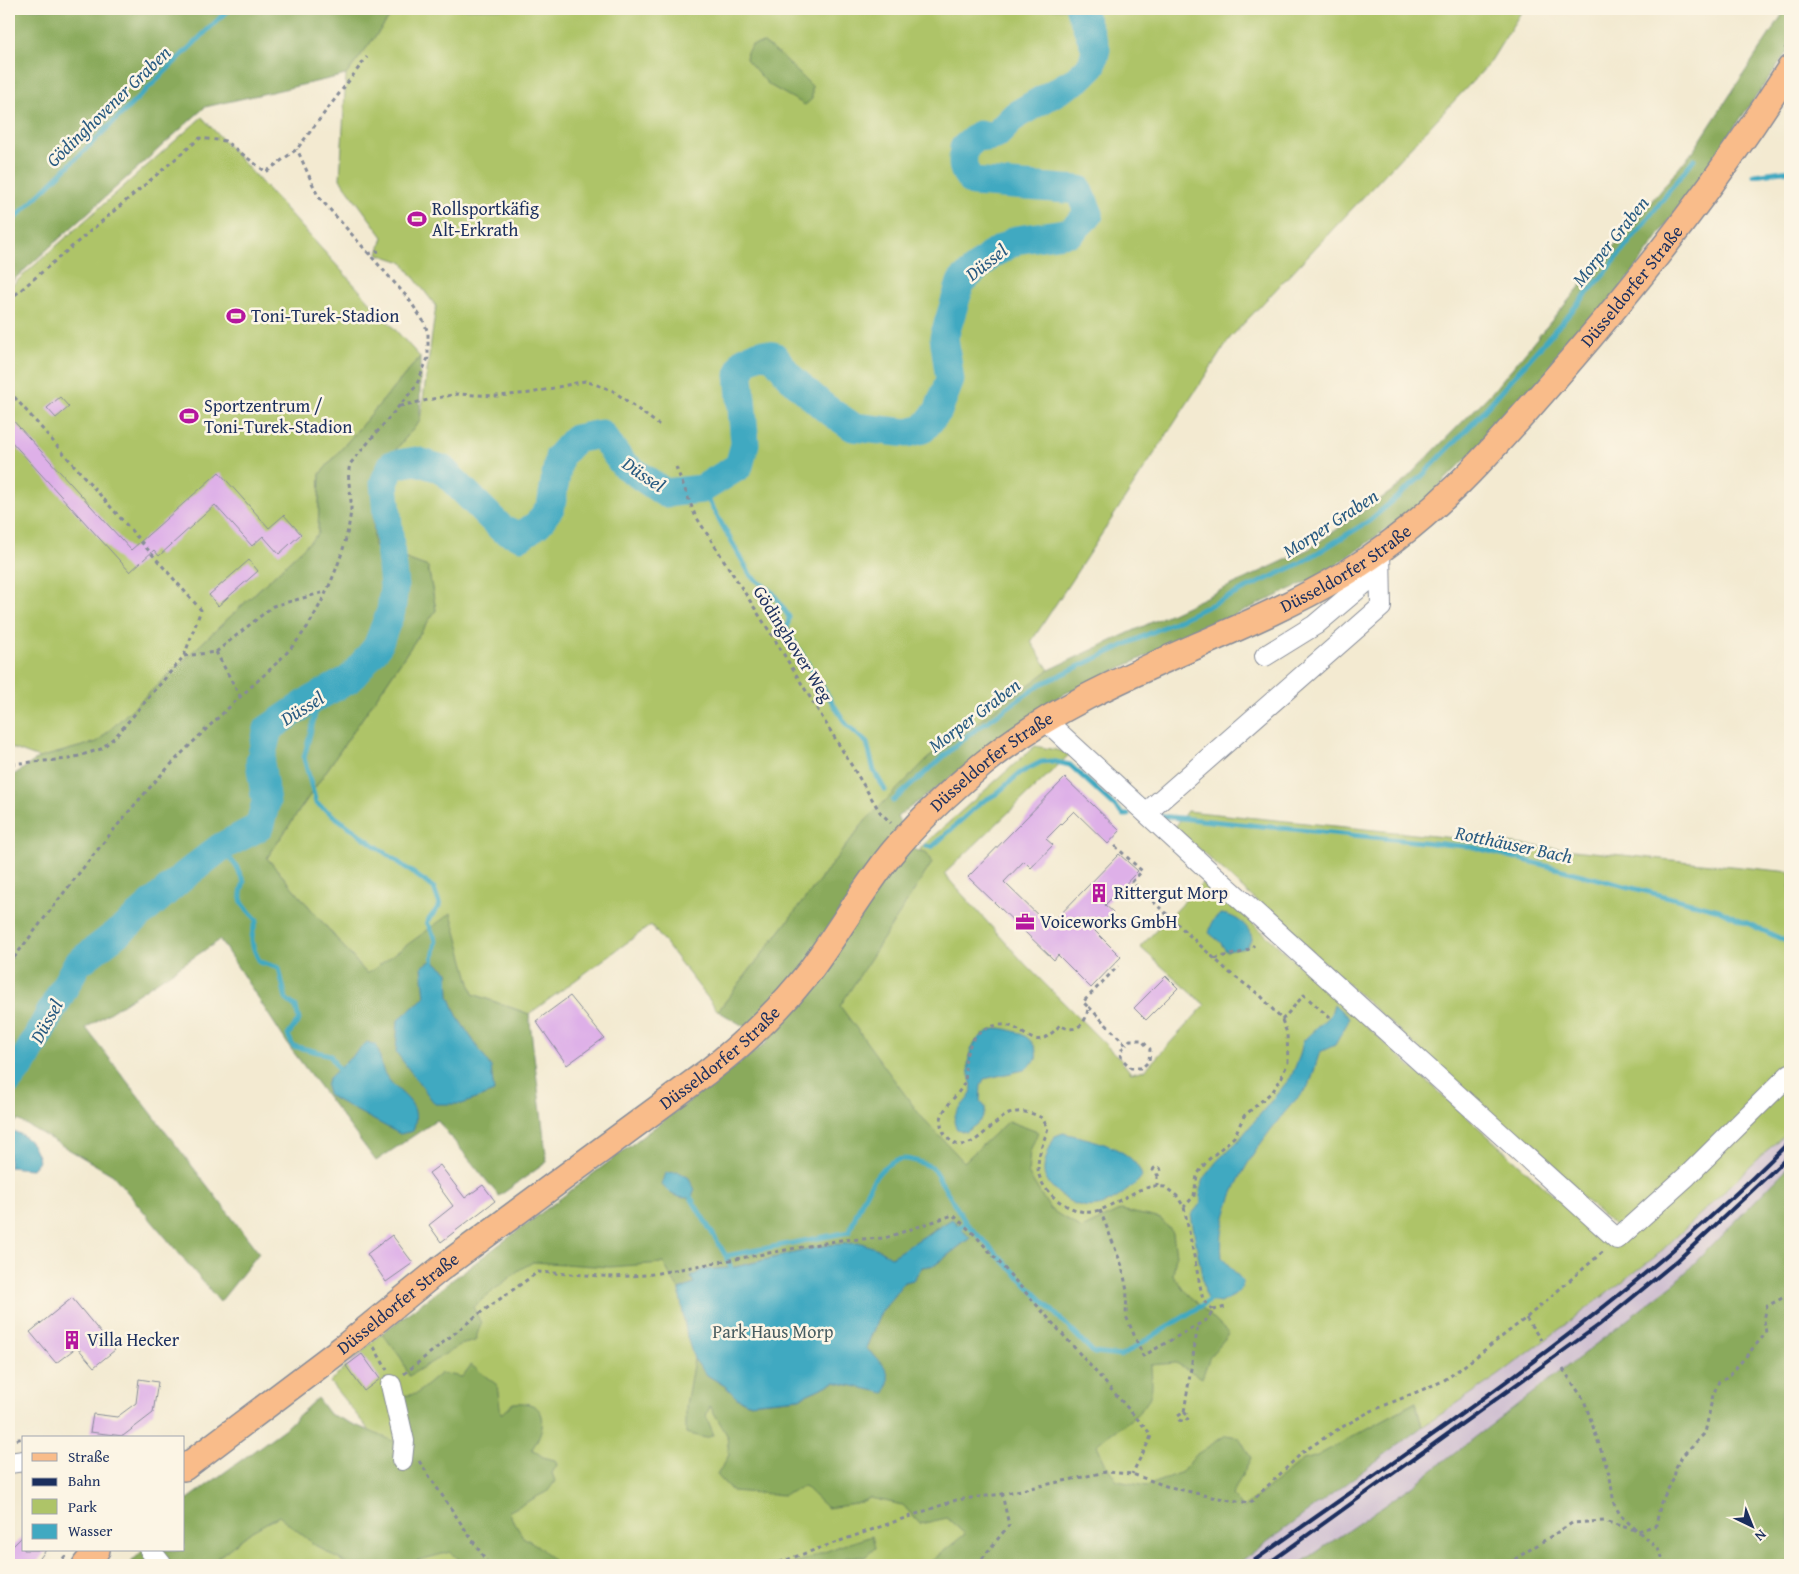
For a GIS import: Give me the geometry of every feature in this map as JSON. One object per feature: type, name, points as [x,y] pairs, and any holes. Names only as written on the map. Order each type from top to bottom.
[{"type":"main road","name":"Düsseldorfer Straße","points":[[185,1467],[344,1347],[440,1269],[685,1088],[748,1039],[775,1012],[808,973],[875,875],[917,825],[982,764],[1045,720],[1122,678],[1380,560],[1476,469],[1627,294],[1727,164],[1786,61]]},
{"type":"main road","points":[[85,1565],[95,1552]]},
{"type":"street","points":[[1264,656],[1315,626],[1380,560]]},
{"type":"street","points":[[1146,813],[1381,607],[1380,560]]},
{"type":"street","points":[[1045,720],[1618,1239],[1687,1176],[1790,1074]]},
{"type":"street","points":[[389,1376],[403,1451]]},
{"type":"street","points":[[9,1463],[22,1461]]},
{"type":"street","points":[[152,1552],[162,1565]]},
{"type":"path","points":[[1786,61],[1790,41]]},
{"type":"path","points":[[9,300],[200,138],[225,141],[266,172],[297,149],[367,57]]},
{"type":"path","points":[[9,964],[78,874],[148,792],[184,752],[240,696],[292,648],[316,614],[343,546],[351,508],[347,474],[350,464],[416,386],[424,368],[429,351],[428,333],[424,322],[408,298],[318,196],[297,149]]},
{"type":"path","points":[[368,254],[379,251]]},
{"type":"path","points":[[400,406],[456,394],[497,396],[531,393],[585,381],[612,390],[659,425]]},
{"type":"path","points":[[9,391],[200,610],[184,656],[116,736],[101,749],[69,759],[9,764]]},
{"type":"path","name":"Gödinghover Weg","points":[[676,467],[695,515],[775,640],[880,812],[896,828]]},
{"type":"path","points":[[184,656],[216,652],[273,606],[326,592]]},
{"type":"path","points":[[216,652],[240,696]]},
{"type":"path","points":[[1115,846],[1142,872],[1132,882],[1230,973],[1261,996],[1282,1020],[1287,1033],[1288,1062],[1281,1079],[1272,1091],[1244,1116],[1234,1137],[1207,1161],[1197,1175],[1194,1196],[1190,1203],[1184,1207]]},
{"type":"path","points":[[1215,959],[1228,954],[1244,952],[1254,945]]},
{"type":"path","points":[[1118,966],[1083,1002],[1126,1044]]},
{"type":"path","points":[[1282,1020],[1304,995],[1330,1018]]},
{"type":"path","points":[[1088,1007],[1088,1016],[1075,1030],[1066,1029],[1060,1025],[1042,1040],[1030,1039],[1018,1029],[1003,1025],[980,1032],[970,1044],[965,1064],[965,1081],[943,1110],[941,1124],[948,1139],[955,1144],[963,1145],[971,1143],[1009,1114],[1025,1112],[1042,1118],[1048,1128],[1038,1167],[1043,1182],[1066,1207],[1089,1213],[1100,1210],[1139,1190],[1157,1186],[1171,1191],[1184,1207],[1203,1300],[1213,1310]]},
{"type":"path","points":[[1130,1040],[1141,1040],[1150,1049],[1149,1061],[1142,1068],[1131,1068],[1121,1058],[1122,1049],[1126,1044],[1130,1040]]},
{"type":"path","points":[[1157,1174],[1157,1186]]},
{"type":"path","points":[[1100,1210],[1122,1266],[1127,1291],[1126,1316],[1143,1356],[1198,1325],[1208,1318],[1213,1310],[1226,1307]]},
{"type":"path","points":[[389,1376],[538,1272],[615,1277],[647,1275],[841,1240],[885,1238],[953,1215],[975,1234],[1148,1431],[1151,1436],[1138,1458],[1132,1474]]},
{"type":"path","points":[[772,1565],[934,1506],[956,1500],[1002,1494],[1106,1472],[1132,1474],[1202,1495],[1250,1503],[1304,1451],[1369,1412],[1443,1381],[1526,1318],[1618,1239]]},
{"type":"path","points":[[1509,1565],[1512,1561],[1572,1523],[1604,1521],[1638,1531],[1656,1525],[1660,1502],[1674,1478],[1676,1467],[1682,1455],[1698,1442],[1706,1430],[1713,1395],[1719,1381],[1729,1376],[1766,1333],[1764,1320],[1768,1306],[1790,1294]]},
{"type":"path","points":[[1526,1318],[1541,1340]]},
{"type":"path","points":[[1184,1412],[1198,1325]]},
{"type":"path","points":[[1563,1368],[1584,1400],[1610,1477],[1614,1504],[1621,1516],[1658,1549],[1666,1565]]},
{"type":"path","points":[[9,1441],[22,1438]]},
{"type":"path","points":[[403,1451],[488,1565]]},
{"type":"path","points":[[977,1565],[1009,1526],[1002,1494]]},
{"type":"path","points":[[58,1565],[68,1552]]},
{"type":"shaded area","points":[[1790,1129],[1790,1165],[1676,1282],[1415,1484],[1298,1565],[1236,1565],[1422,1427],[1499,1375],[1655,1257]]},
{"type":"green space","points":[[9,9],[396,9],[346,75],[205,107],[9,284]]},
{"type":"green space","points":[[396,9],[1523,9],[1489,64],[1230,338],[1031,642],[1049,670],[927,759],[866,820],[718,1011],[651,925],[529,1014],[473,994],[367,974],[267,858],[436,610],[428,567],[374,548],[372,478],[420,421],[436,306],[402,262],[378,254],[383,237],[340,179],[346,75]]},
{"type":"green space","points":[[1786,9],[1790,9],[1790,48],[1629,278],[1514,411],[1420,505],[1324,574],[1064,694],[897,817],[915,850],[926,852],[932,863],[840,1006],[920,1115],[964,1162],[1008,1121],[1038,1132],[1030,1151],[1028,1173],[1050,1209],[1082,1229],[1121,1210],[1161,1219],[1173,1233],[1176,1255],[1173,1275],[1185,1291],[1229,1334],[1210,1356],[1202,1378],[1176,1363],[1151,1365],[1152,1390],[1147,1402],[1135,1416],[1097,1445],[1105,1463],[1117,1481],[1147,1486],[1182,1472],[1197,1454],[1226,1435],[1239,1437],[1251,1458],[1232,1495],[1243,1508],[1303,1460],[1315,1457],[1416,1402],[1422,1427],[1236,1565],[922,1565],[934,1559],[965,1534],[947,1518],[920,1524],[903,1505],[870,1498],[856,1504],[827,1508],[804,1486],[784,1495],[732,1491],[717,1475],[729,1455],[727,1435],[710,1406],[706,1416],[714,1435],[706,1438],[686,1433],[686,1405],[694,1359],[707,1375],[725,1386],[737,1398],[748,1403],[799,1398],[835,1382],[852,1385],[879,1360],[866,1348],[880,1314],[904,1282],[913,1280],[922,1267],[935,1265],[970,1238],[959,1227],[935,1228],[909,1248],[890,1257],[878,1249],[828,1245],[731,1268],[702,1270],[694,1284],[679,1290],[663,1263],[610,1267],[533,1262],[519,1270],[473,1307],[481,1323],[475,1341],[460,1345],[409,1376],[401,1358],[382,1333],[769,1041],[718,1011],[866,820],[927,759],[1049,670],[1309,549],[1399,486],[1492,392],[1694,150]]},
{"type":"green space","points":[[764,43],[780,55],[812,86],[812,99],[805,105],[769,85],[746,59],[747,52],[752,45]]},
{"type":"green space","name":"Sportzentrum / Toni-Turek-Stadion","points":[[202,117],[420,357],[320,474],[318,534],[97,742],[39,758],[9,747],[9,288]]},
{"type":"green space","points":[[420,357],[420,421],[372,478],[374,547],[428,567],[436,610],[267,858],[367,974],[451,913],[473,994],[529,1014],[547,1162],[499,1196],[437,1120],[376,1161],[291,1049],[220,940],[86,1028],[259,1253],[220,1302],[113,1175],[18,1120],[9,1128],[9,778],[39,758],[97,742],[318,534],[320,474]]},
{"type":"green space","name":"Park Haus Morp","points":[[1035,746],[1071,753],[944,874],[1025,964],[1120,1059],[1131,1073],[1145,1070],[1205,1005],[1140,947],[1205,880],[1605,1242],[1623,1226],[1615,1227],[1175,827],[1187,811],[1790,872],[1790,1129],[1655,1257],[1499,1375],[1422,1427],[1416,1402],[1336,1446],[1241,1514],[1177,1565],[378,1565],[381,1445],[330,1382],[376,1338],[769,1041],[917,867],[921,847]]},
{"type":"green space","points":[[1790,1165],[1790,1565],[1298,1565],[1415,1484],[1676,1282]]},
{"type":"green space","points":[[471,1365],[497,1385],[501,1414],[513,1403],[525,1403],[539,1410],[542,1416],[541,1431],[532,1449],[543,1457],[555,1460],[557,1465],[552,1473],[555,1481],[548,1491],[508,1512],[523,1537],[538,1546],[555,1562],[555,1565],[458,1565],[459,1559],[450,1552],[416,1561],[411,1565],[349,1565],[315,1545],[279,1516],[252,1531],[208,1565],[128,1565],[141,1552],[185,1552],[185,1501],[284,1429],[317,1398],[329,1414],[398,1443],[401,1396],[416,1394],[441,1373],[462,1377]]},
{"type":"green space","points":[[279,1515],[315,1545],[349,1565],[208,1565],[252,1531]]},
{"type":"green space","points":[[872,1536],[875,1548],[865,1557],[847,1557],[837,1565],[791,1565],[840,1546]]},
{"type":"water","points":[[1221,914],[1231,916],[1248,929],[1252,939],[1246,948],[1226,951],[1220,942],[1209,933],[1213,920]]},
{"type":"water","points":[[433,960],[448,972],[449,996],[458,1018],[491,1067],[494,1092],[462,1104],[435,1104],[396,1052],[398,1020],[425,997],[422,966]]},
{"type":"water","points":[[1334,1004],[1349,1018],[1348,1022],[1335,1045],[1320,1052],[1307,1088],[1278,1121],[1252,1156],[1232,1195],[1225,1216],[1222,1258],[1242,1280],[1241,1289],[1220,1303],[1209,1301],[1205,1293],[1191,1215],[1201,1203],[1200,1190],[1205,1176],[1217,1161],[1238,1141],[1291,1077],[1300,1055],[1303,1041],[1331,1014]]},
{"type":"water","points":[[999,1028],[1019,1033],[1031,1041],[1036,1052],[1036,1060],[1024,1070],[984,1079],[981,1085],[980,1101],[985,1107],[984,1115],[976,1125],[965,1132],[957,1129],[954,1119],[958,1110],[971,1093],[972,1085],[968,1066],[971,1051],[978,1039],[984,1034]]},
{"type":"water","points":[[367,1042],[376,1045],[386,1076],[413,1106],[415,1121],[413,1131],[400,1134],[329,1096],[326,1087],[328,1079]]},
{"type":"water","points":[[9,1130],[25,1137],[35,1150],[39,1161],[32,1169],[9,1167]]},
{"type":"water","points":[[1063,1133],[1097,1142],[1120,1151],[1130,1158],[1142,1176],[1117,1198],[1108,1203],[1091,1207],[1082,1206],[1065,1199],[1047,1181],[1044,1173],[1045,1161],[1053,1140],[1055,1136]]},
{"type":"water","points":[[679,1172],[689,1178],[695,1190],[691,1198],[675,1196],[662,1185],[666,1173]]},
{"type":"water","points":[[952,1219],[970,1238],[935,1265],[922,1267],[913,1280],[904,1282],[880,1314],[866,1348],[885,1368],[888,1385],[885,1393],[835,1382],[799,1398],[748,1403],[737,1398],[725,1386],[707,1375],[694,1359],[687,1337],[679,1290],[694,1284],[691,1277],[702,1270],[731,1268],[828,1245],[861,1243],[878,1249],[891,1257]]},
{"type":"building","points":[[60,397],[69,407],[56,418],[47,408]]},
{"type":"building","points":[[9,416],[131,550],[219,472],[269,528],[284,515],[301,534],[279,554],[263,536],[252,546],[215,505],[159,556],[154,550],[130,572],[9,439]]},
{"type":"building","points":[[249,560],[258,571],[218,606],[209,595]]},
{"type":"building","name":"Rittergut Morp","points":[[1065,778],[1120,831],[1108,844],[1074,811],[1046,839],[1053,845],[1031,868],[1024,861],[1004,882],[1049,926],[1119,854],[1138,871],[1105,905],[1113,912],[1095,931],[1121,957],[1091,988],[1058,955],[1054,960],[968,877]]},
{"type":"building","points":[[1166,976],[1178,988],[1146,1020],[1134,1008]]},
{"type":"building","points":[[570,996],[604,1038],[567,1065],[536,1021]]},
{"type":"building","points":[[440,1165],[465,1198],[483,1185],[495,1201],[441,1242],[429,1225],[453,1206],[429,1173]]},
{"type":"building","points":[[392,1235],[413,1263],[386,1282],[367,1254]]},
{"type":"building","name":"Villa Hecker","points":[[72,1298],[115,1350],[94,1367],[77,1347],[56,1363],[30,1332]]},
{"type":"building","points":[[362,1354],[380,1379],[364,1391],[346,1366]]},
{"type":"building","points":[[139,1379],[158,1382],[153,1413],[123,1436],[90,1432],[93,1414],[117,1417],[136,1403]]},
{"type":"building","points":[[22,1537],[22,1552],[45,1552],[35,1565],[9,1565],[9,1550]]},
{"type":"waterway","name":"Gödinghovener Graben","points":[[9,224],[229,9]]},
{"type":"waterway","name":"Düssel","points":[[9,1080],[24,1061],[77,964],[129,924],[184,876],[221,847],[259,827],[266,802],[260,762],[268,729],[311,700],[350,679],[377,647],[391,611],[394,587],[384,483],[392,465],[416,461],[442,469],[502,529],[521,536],[538,524],[551,506],[559,457],[575,439],[601,434],[623,464],[665,493],[702,489],[739,466],[745,444],[739,375],[745,360],[760,354],[774,356],[790,377],[824,407],[853,427],[908,433],[923,429],[938,411],[950,380],[944,337],[961,282],[990,256],[1016,240],[1071,232],[1089,214],[1079,190],[973,182],[964,170],[963,162],[964,148],[979,135],[988,137],[996,135],[1016,115],[1078,79],[1092,65],[1096,49],[1080,9]]},
{"type":"waterway","name":"Morper Graben","points":[[893,801],[968,735],[1041,684],[1301,563],[1369,521],[1421,477],[1474,422],[1606,272],[1694,159]]},
{"type":"waterway","name":"Morper Graben","points":[[1754,175],[1790,170]]},
{"type":"waterway","name":"Rotthäuser Bach","points":[[702,489],[751,576],[773,593],[789,617],[787,631],[846,724],[867,743],[874,771],[885,790]]},
{"type":"waterway","points":[[311,700],[315,714],[304,758],[316,803],[434,888],[440,905],[427,922],[436,940],[433,960]]},
{"type":"waterway","name":"Rotthäuser Bach","points":[[926,846],[932,847],[980,803],[996,794],[1020,773],[1041,762],[1052,761],[1070,765],[1124,815],[1128,815]]},
{"type":"waterway","name":"Rotthäuser Bach","points":[[1160,816],[1473,847],[1719,910],[1790,943]]},
{"type":"waterway","points":[[221,847],[236,866],[244,882],[241,899],[245,907],[257,920],[252,937],[257,956],[260,962],[279,968],[286,999],[296,1007],[299,1020],[288,1035],[293,1046],[330,1055],[338,1069]]},
{"type":"waterway","points":[[691,1198],[726,1256],[849,1232],[862,1200],[875,1177],[892,1162],[906,1159],[932,1167],[966,1223]]},
{"type":"waterway","points":[[959,1227],[966,1223],[1094,1353],[1121,1356],[1209,1301]]},
{"type":"waterway","points":[[726,1256],[731,1268]]},
{"type":"railway","points":[[1248,1565],[1459,1416],[1597,1312],[1664,1258],[1728,1201],[1790,1141]]},
{"type":"railway","points":[[1266,1565],[1599,1325],[1678,1260],[1790,1155]]},
{"type":"place","name":"Rollsportkäfig Alt-Erkrath","points":[[417,219]]},
{"type":"place","name":"Toni-Turek-Stadion","points":[[236,316]]},
{"type":"place","name":"Sportzentrum / Toni-Turek-Stadion","points":[[189,416]]},
{"type":"place","name":"Rittergut Morp","points":[[1099,893]]},
{"type":"place","name":"Voiceworks GmbH","points":[[1025,922]]},
{"type":"place","name":"Villa Hecker","points":[[72,1340]]}]
